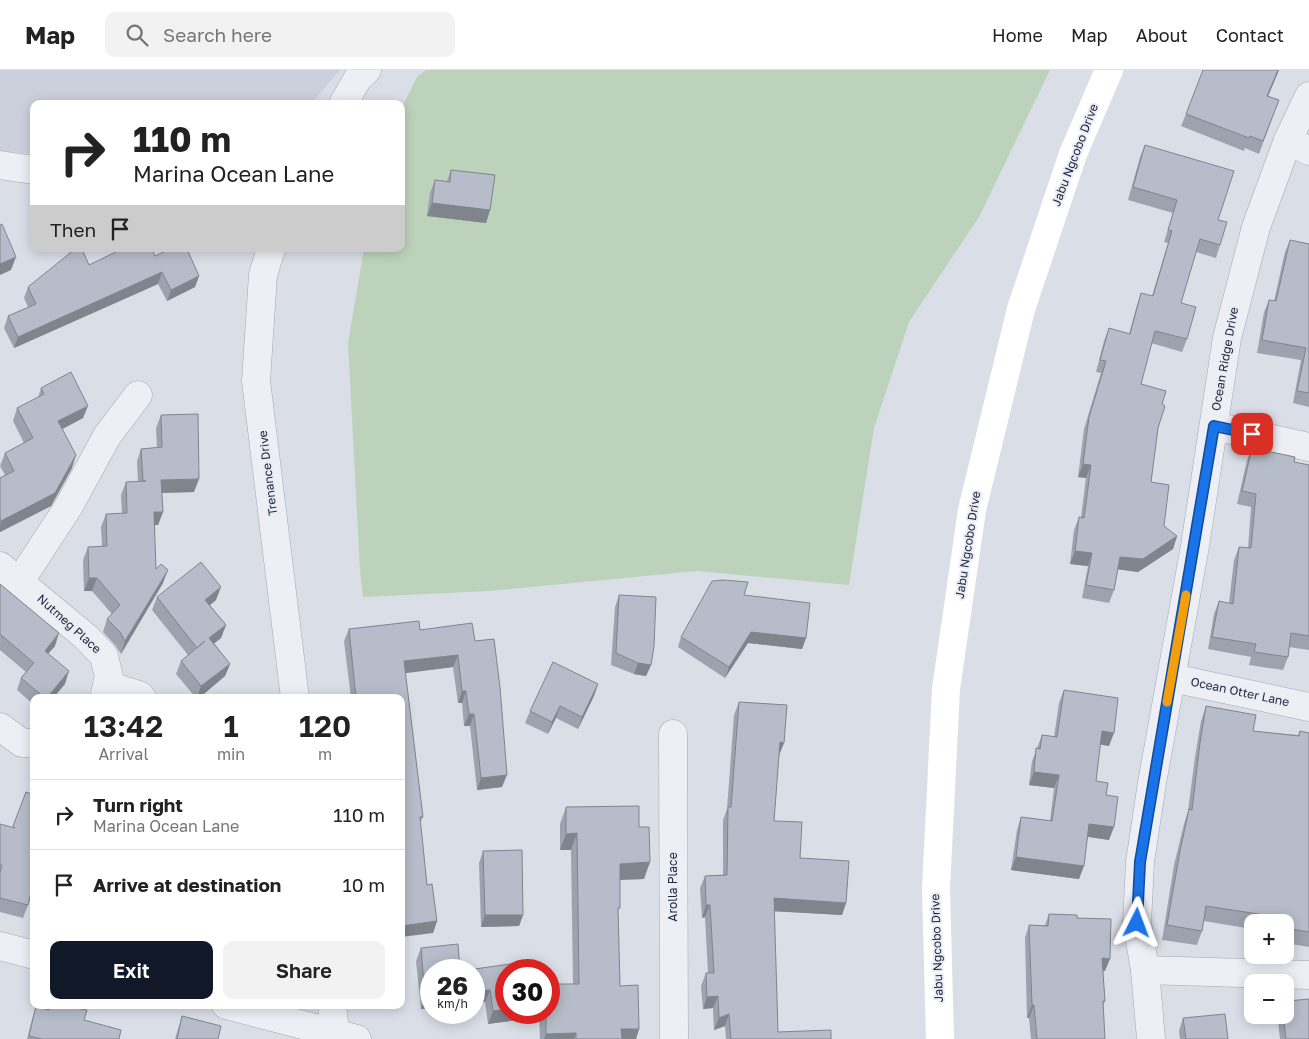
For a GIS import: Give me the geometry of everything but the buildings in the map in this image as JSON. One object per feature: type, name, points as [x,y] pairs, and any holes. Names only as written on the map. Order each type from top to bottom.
[{"type":"main road","name":"Jabu Ngcobo Drive","points":[[940,1039],[936,888],[946,689],[972,510],[1021,309],[1073,154],[1109,70]]},
{"type":"street","points":[[345,100],[358,78],[367,70]]},
{"type":"street","name":"Ocean Ridge Drive","points":[[1151,1039],[1145,970],[1137,923],[1140,862],[1152,784],[1172,678],[1227,338],[1256,227],[1298,146],[1309,96]]},
{"type":"street","points":[[0,165],[30,169]]},
{"type":"street","name":"Trenance Drive","points":[[270,252],[264,275],[256,381],[295,694]]},
{"type":"street","points":[[10,574],[69,506],[107,436],[138,394]]},
{"type":"street","points":[[1214,426],[1309,446]]},
{"type":"street","name":"Nutmeg Place","points":[[10,574],[86,637],[104,656],[109,678],[105,691]]},
{"type":"street","name":"Ocean Otter Lane","points":[[1172,678],[1309,707]]},
{"type":"street","points":[[105,691],[130,694]]},
{"type":"street","points":[[0,727],[22,743],[30,743]]},
{"type":"street","name":"Arolla Place","points":[[673,734],[674,1039]]},
{"type":"street","points":[[0,946],[30,953]]},
{"type":"street","points":[[1145,970],[1309,975]]},
{"type":"street","points":[[241,1009],[343,1037]]},
{"type":"street","points":[[333,1009],[343,1037]]},
{"type":"shaded area","points":[[0,70],[340,70],[314,100],[30,100],[30,154],[0,151]]},
{"type":"green space","points":[[426,70],[1050,70],[979,217],[909,322],[874,428],[849,585],[697,571],[489,591],[363,597],[348,343],[363,252],[405,252],[405,101],[417,77]]},
{"type":"slow traffic","points":[[1167,702],[1186,595]]},
{"type":"route","points":[[1137,923],[1140,862],[1152,784],[1172,678],[1214,426],[1252,434]]}]
